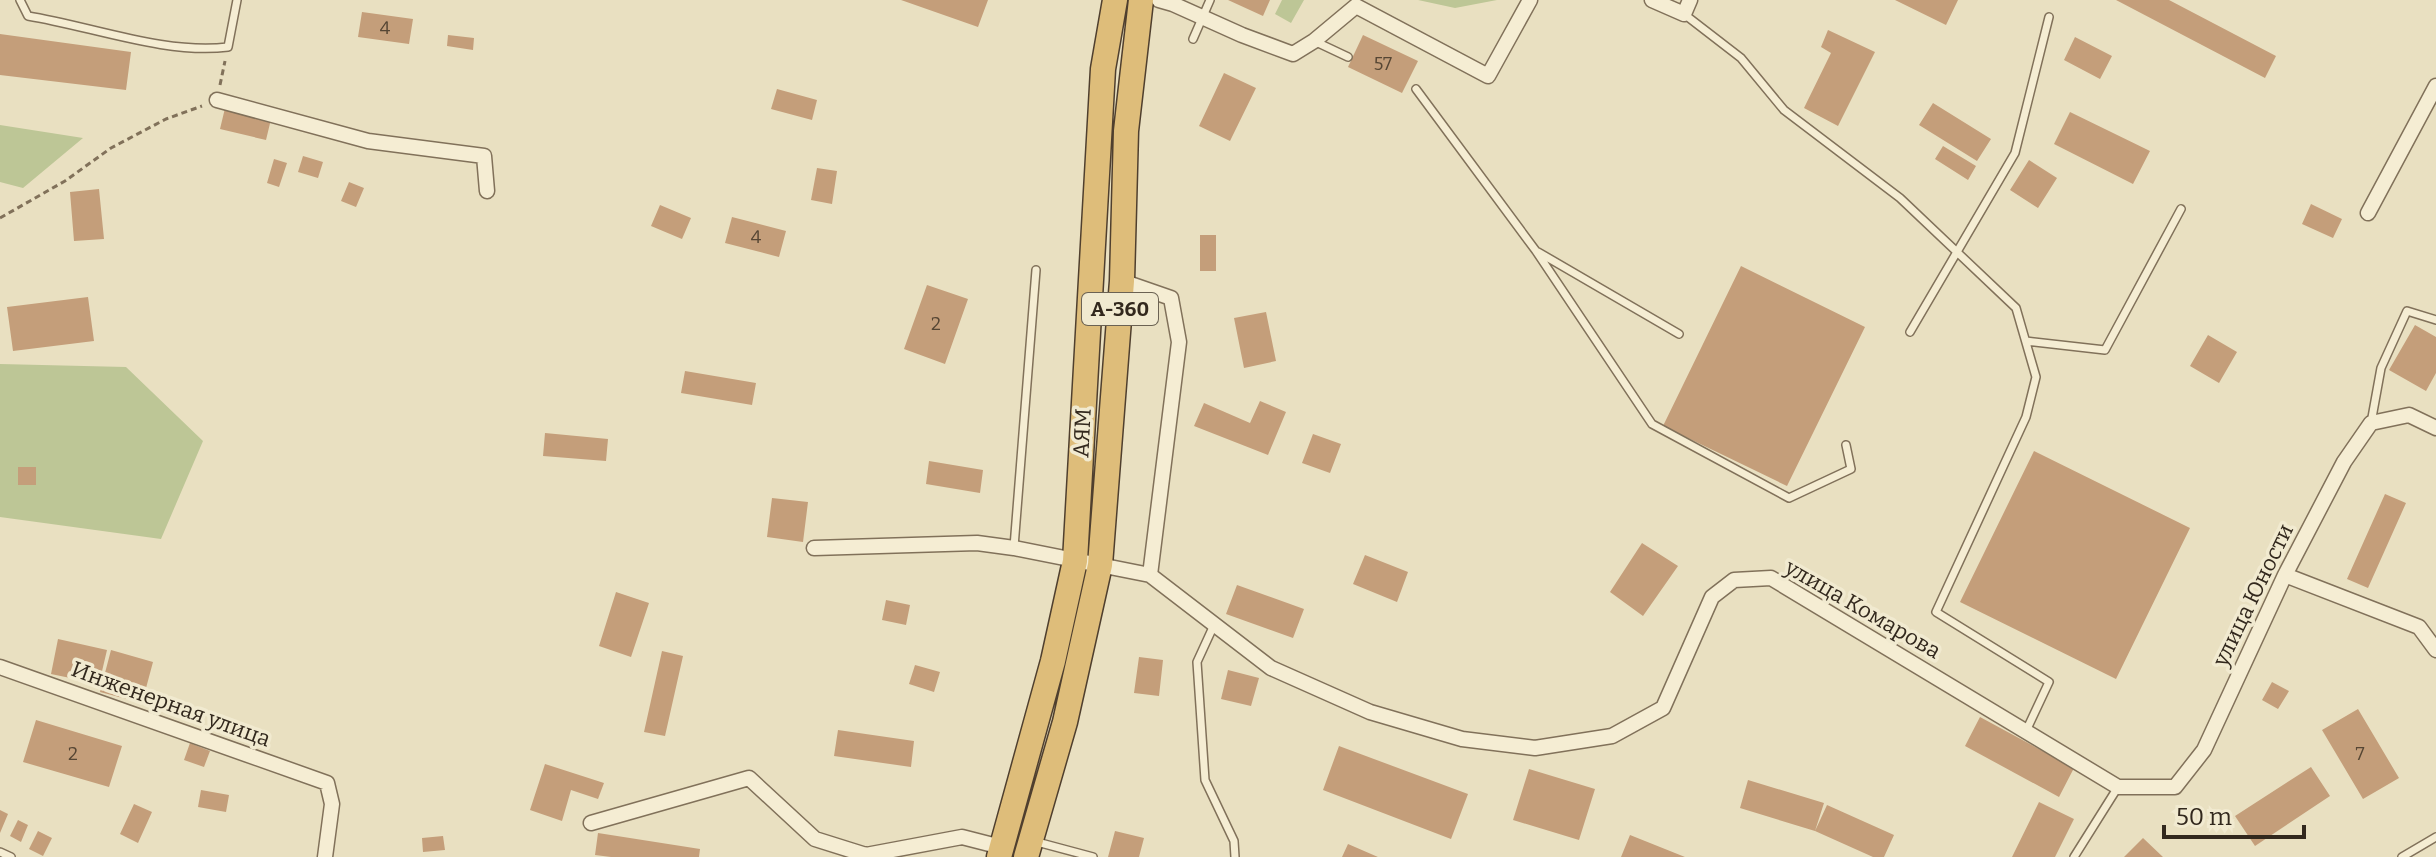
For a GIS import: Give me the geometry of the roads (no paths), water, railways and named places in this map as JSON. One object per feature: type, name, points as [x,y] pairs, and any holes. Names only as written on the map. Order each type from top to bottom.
[{"type":"highway","name":"АЯМ","points":[[1000,852],[1053,661],[1075,561],[1103,69],[1115,0]]},
{"type":"highway","name":"АЯМ","points":[[1028,848],[1065,722],[1100,565],[1122,281],[1126,131],[1141,0]]},
{"type":"street","points":[[1159,0],[1293,54],[1314,41],[1357,3],[1488,76],[1530,0]]},
{"type":"street","points":[[1652,0],[1687,7]]},
{"type":"street","points":[[2368,213],[2436,86]]},
{"type":"street","points":[[217,100],[368,141],[484,156],[487,191]]},
{"type":"street","points":[[814,548],[977,543],[1150,575],[1179,342],[1171,298],[1122,281]]},
{"type":"street","points":[[2371,423],[2409,415],[2436,428]]},
{"type":"street","name":"улица Юности","points":[[2118,787],[2175,787],[2204,750],[2285,575],[2344,462],[2371,423]]},
{"type":"street","name":"улица Комарова","points":[[1150,575],[1271,668],[1370,712],[1462,739],[1535,748],[1612,736],[1663,708],[1712,597],[1734,580],[1771,578],[2118,787]]},
{"type":"street","points":[[2285,575],[2419,627],[2436,650]]},
{"type":"street","name":"Инженерная улица","points":[[0,667],[327,783],[332,804],[325,857]]},
{"type":"street","points":[[591,823],[749,778],[815,839],[866,855],[962,837],[1000,852]]},
{"type":"lane","points":[[20,0],[28,16],[97,32],[206,50],[228,47],[237,0]]},
{"type":"lane","points":[[1193,39],[1210,0]]},
{"type":"lane","points":[[1687,7],[1741,58],[1784,110],[1900,198],[2016,308],[2036,377],[2026,417],[1936,612],[2049,682],[2026,731]]},
{"type":"lane","points":[[1910,332],[2015,153],[2049,17]]},
{"type":"lane","points":[[1314,41],[1348,57]]},
{"type":"lane","points":[[1416,89],[1536,251],[1652,424],[1789,498],[1851,469],[1846,445]]},
{"type":"lane","points":[[2026,341],[2105,350],[2181,209]]},
{"type":"lane","points":[[1536,251],[1679,334]]},
{"type":"lane","points":[[1014,548],[1036,270]]},
{"type":"lane","points":[[2371,423],[2381,368],[2407,311],[2436,320]]},
{"type":"lane","points":[[1214,625],[1197,662],[1205,780],[1234,841],[1235,857]]},
{"type":"lane","points":[[2074,857],[2118,787]]},
{"type":"lane","points":[[2402,857],[2436,837]]},
{"type":"lane","points":[[1028,848],[1093,857]]},
{"type":"lane","points":[[0,852],[11,857]]}]
